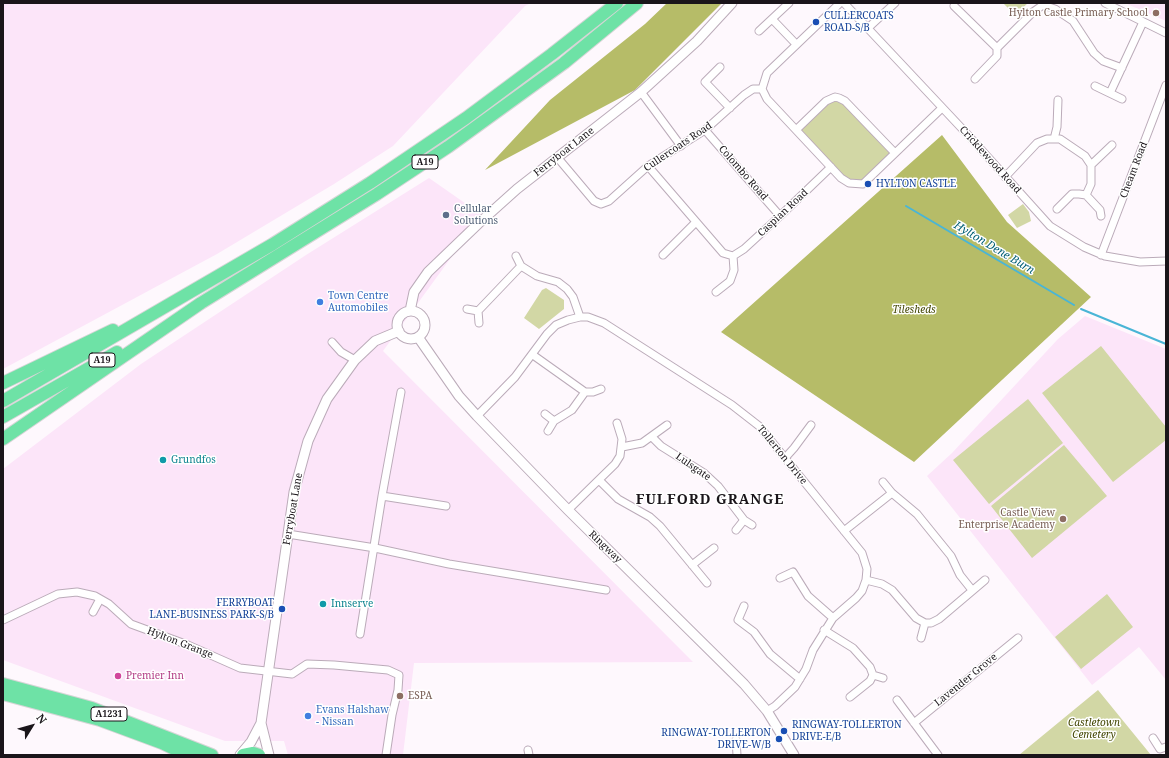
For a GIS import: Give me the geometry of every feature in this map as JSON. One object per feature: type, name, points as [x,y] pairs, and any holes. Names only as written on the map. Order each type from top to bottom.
[{"type":"highway","name":"A19","points":[[3,401],[273,244],[364,187],[466,118],[617,3]]},
{"type":"highway","name":"A19","points":[[3,417],[201,303],[377,194],[448,147],[564,63],[637,3]]},
{"type":"highway","name":"A19","points":[[3,383],[197,289]]},
{"type":"highway","points":[[3,439],[201,303]]},
{"type":"highway","name":"A1231","points":[[3,684],[92,708],[212,755]]},
{"type":"highway","name":"A1231","points":[[3,694],[100,720],[162,743],[187,755]]},
{"type":"highway","points":[[243,755],[259,755]]},
{"type":"street","name":"Ferryboat Lane","points":[[410,311],[414,292],[428,272],[492,211],[557,157],[641,92],[697,41],[732,3]]},
{"type":"street","points":[[759,31],[789,3]]},
{"type":"street","points":[[840,3],[767,72],[762,89],[767,99],[797,129],[830,167],[841,178],[850,183],[863,184],[894,152],[942,108]]},
{"type":"street","name":"Cricklewood Road","points":[[844,3],[1050,226],[1084,247],[1101,255],[1140,262],[1166,261]]},
{"type":"street","points":[[868,28],[895,3]]},
{"type":"street","points":[[1105,3],[1166,33]]},
{"type":"street","points":[[997,48],[1032,12],[1043,5],[1055,9],[1073,21],[1094,53],[1103,61],[1122,68]]},
{"type":"street","points":[[954,6],[997,48],[998,56],[975,79]]},
{"type":"street","points":[[772,19],[796,44]]},
{"type":"street","points":[[1110,93],[1143,22]]},
{"type":"street","points":[[720,67],[705,82],[730,108]]},
{"type":"street","name":"Cheam Road","points":[[1101,255],[1166,85]]},
{"type":"street","points":[[1095,86],[1122,99]]},
{"type":"street","name":"Cullercoats Road","points":[[557,157],[594,201],[601,204],[609,201],[648,166],[706,130],[753,89],[762,89]]},
{"type":"street","points":[[641,92],[681,146]]},
{"type":"street","points":[[797,129],[826,101],[839,98],[845,101],[894,152]]},
{"type":"street","points":[[1054,139],[1057,127],[1058,100]]},
{"type":"street","name":"Colombo Road","points":[[706,130],[780,216]]},
{"type":"street","points":[[1005,177],[1037,143],[1048,139],[1060,139],[1085,156],[1091,165],[1091,184],[1086,195]]},
{"type":"street","points":[[1091,165],[1112,145]]},
{"type":"street","points":[[648,166],[695,223],[723,253],[733,256],[734,270],[730,281],[716,292]]},
{"type":"street","name":"Caspian Road","points":[[733,256],[744,249],[780,216],[830,167]]},
{"type":"street","points":[[1057,209],[1072,194],[1086,195],[1100,210],[1101,216]]},
{"type":"street","points":[[663,255],[695,223]]},
{"type":"street","points":[[516,256],[521,266],[537,276],[558,282],[567,288],[573,297],[580,317]]},
{"type":"street","points":[[479,323],[478,311],[521,266]]},
{"type":"street","points":[[467,309],[478,311]]},
{"type":"street","points":[[410,311],[417,312],[424,321],[424,330],[418,337],[409,338],[399,331],[398,322],[404,313],[410,311]]},
{"type":"street","name":"Tollerton Drive","points":[[477,416],[515,377],[547,334],[556,325],[580,317],[588,317],[604,323],[749,417],[759,426],[862,553],[867,569],[866,580]]},
{"type":"street","name":"Ferryboat Lane","points":[[240,755],[251,742],[261,724],[294,492],[308,441],[327,399],[355,360],[375,341],[399,331]]},
{"type":"street","name":"Ringway","points":[[418,337],[459,396],[477,416],[568,510],[726,664],[766,711],[794,755]]},
{"type":"street","points":[[332,342],[341,352],[355,360]]},
{"type":"street","points":[[532,356],[585,392],[593,392],[601,389]]},
{"type":"street","points":[[360,634],[375,548],[382,496],[401,392]]},
{"type":"street","points":[[548,431],[554,421],[572,410],[585,392]]},
{"type":"street","points":[[546,414],[554,421]]},
{"type":"street","points":[[568,510],[615,464],[622,447],[622,440],[617,423]]},
{"type":"street","points":[[622,447],[642,443],[667,425]]},
{"type":"street","points":[[784,458],[794,448],[811,425]]},
{"type":"street","name":"Lulsgate","points":[[652,437],[660,446],[704,473],[718,486],[744,520],[752,525]]},
{"type":"street","points":[[599,480],[618,499],[650,517],[660,526],[707,583]]},
{"type":"street","points":[[883,482],[892,493],[917,514],[951,556],[960,575],[972,590]]},
{"type":"street","points":[[844,531],[892,493]]},
{"type":"street","points":[[382,496],[446,506]]},
{"type":"street","points":[[736,530],[744,520]]},
{"type":"street","points":[[288,534],[375,548],[449,564],[606,590]]},
{"type":"street","points":[[692,565],[714,548]]},
{"type":"street","points":[[780,578],[792,572],[808,596],[833,618]]},
{"type":"street","points":[[766,711],[782,699],[800,679],[824,630],[833,618],[862,591],[866,580],[882,584],[892,590],[916,618],[925,623],[931,623],[939,619],[985,580]]},
{"type":"street","name":"Hylton Grange","points":[[3,620],[58,594],[77,592],[95,596],[109,604],[131,624],[188,645],[240,668],[269,670],[292,674],[307,664],[388,670],[399,675],[398,690],[392,715],[386,755]]},
{"type":"street","points":[[92,612],[100,599]]},
{"type":"street","points":[[744,606],[738,620],[754,632],[770,654],[800,679]]},
{"type":"street","points":[[921,638],[925,623]]},
{"type":"street","points":[[824,630],[853,648],[863,657],[870,667],[873,675],[867,686],[850,697]]},
{"type":"street","name":"Lavender Grove","points":[[914,723],[1018,638]]},
{"type":"street","points":[[873,675],[883,678]]},
{"type":"street","points":[[897,700],[938,755]]},
{"type":"street","name":"Ferryboat Lane","points":[[261,724],[269,755]]},
{"type":"street","points":[[1153,738],[1160,750],[1166,748]]},
{"type":"street","points":[[736,740],[737,755]]},
{"type":"shaded area","points":[[3,3],[531,3],[525,6],[393,146],[334,184],[217,254],[3,369]]},
{"type":"shaded area","name":"Hylton Castle Primary School","points":[[1166,3],[1166,21],[1127,4]]},
{"type":"shaded area","points":[[429,178],[482,215],[383,351],[693,662],[414,663],[403,755],[288,755],[284,741],[225,741],[3,660],[3,469],[141,364],[306,255]]},
{"type":"shaded area","name":"Castle View Enterprise Academy","points":[[1085,316],[1166,349],[1166,680],[1139,647],[1092,685],[927,476],[952,453],[1058,339]]},
{"type":"green space","points":[[667,3],[722,3],[635,90],[485,170],[550,100],[645,24]]},
{"type":"green space","points":[[1003,3],[1028,3],[1015,15]]},
{"type":"green space","points":[[839,98],[894,152],[869,179],[849,183],[797,129],[826,101]]},
{"type":"green space","name":"Tilesheds","points":[[942,135],[1007,222],[1091,297],[914,462],[721,332]]},
{"type":"green space","points":[[1023,204],[1029,212],[1031,221],[1017,228],[1008,215]]},
{"type":"green space","points":[[546,288],[564,300],[564,309],[539,329],[524,318],[542,290]]},
{"type":"green space","points":[[1101,346],[1166,427],[1166,440],[1113,482],[1042,393]]},
{"type":"green space","points":[[1028,399],[1063,443],[989,504],[953,460]]},
{"type":"green space","points":[[1064,445],[1107,496],[1032,558],[991,506]]},
{"type":"green space","points":[[1107,594],[1133,627],[1081,669],[1055,637]]},
{"type":"green space","name":"Castletown Cemetery","points":[[1098,690],[1151,755],[1019,755]]},
{"type":"waterway","name":"Hylton Dene Burn","points":[[906,206],[1074,305]]},
{"type":"waterway","name":"Hylton Dene Burn","points":[[1081,309],[1166,344]]},
{"type":"place","name":"Hylton Castle Primary School","points":[[1156,13]]},
{"type":"place","name":"CULLERCOATS ROAD-S/B","points":[[816,22]]},
{"type":"place","name":"HYLTON CASTLE","points":[[868,184]]},
{"type":"place","name":"Cellular Solutions","points":[[446,215]]},
{"type":"place","name":"Town Centre Automobiles","points":[[320,302]]},
{"type":"place","name":"Grundfos","points":[[163,460]]},
{"type":"place","name":"Castle View Enterprise Academy","points":[[1063,519]]},
{"type":"place","name":"Innserve","points":[[323,604]]},
{"type":"place","name":"FERRYBOAT LANE-BUSINESS PARK-S/B","points":[[282,609]]},
{"type":"place","name":"Premier Inn","points":[[118,676]]},
{"type":"place","name":"ESPA","points":[[400,696]]},
{"type":"place","name":"Evans Halshaw - Nissan","points":[[308,716]]},
{"type":"place","name":"RINGWAY-TOLLERTON DRIVE-E/B","points":[[784,731]]},
{"type":"place","name":"RINGWAY-TOLLERTON DRIVE-W/B","points":[[779,739]]},
{"type":"district","name":"FULFORD GRANGE","points":[[710,500]]}]
